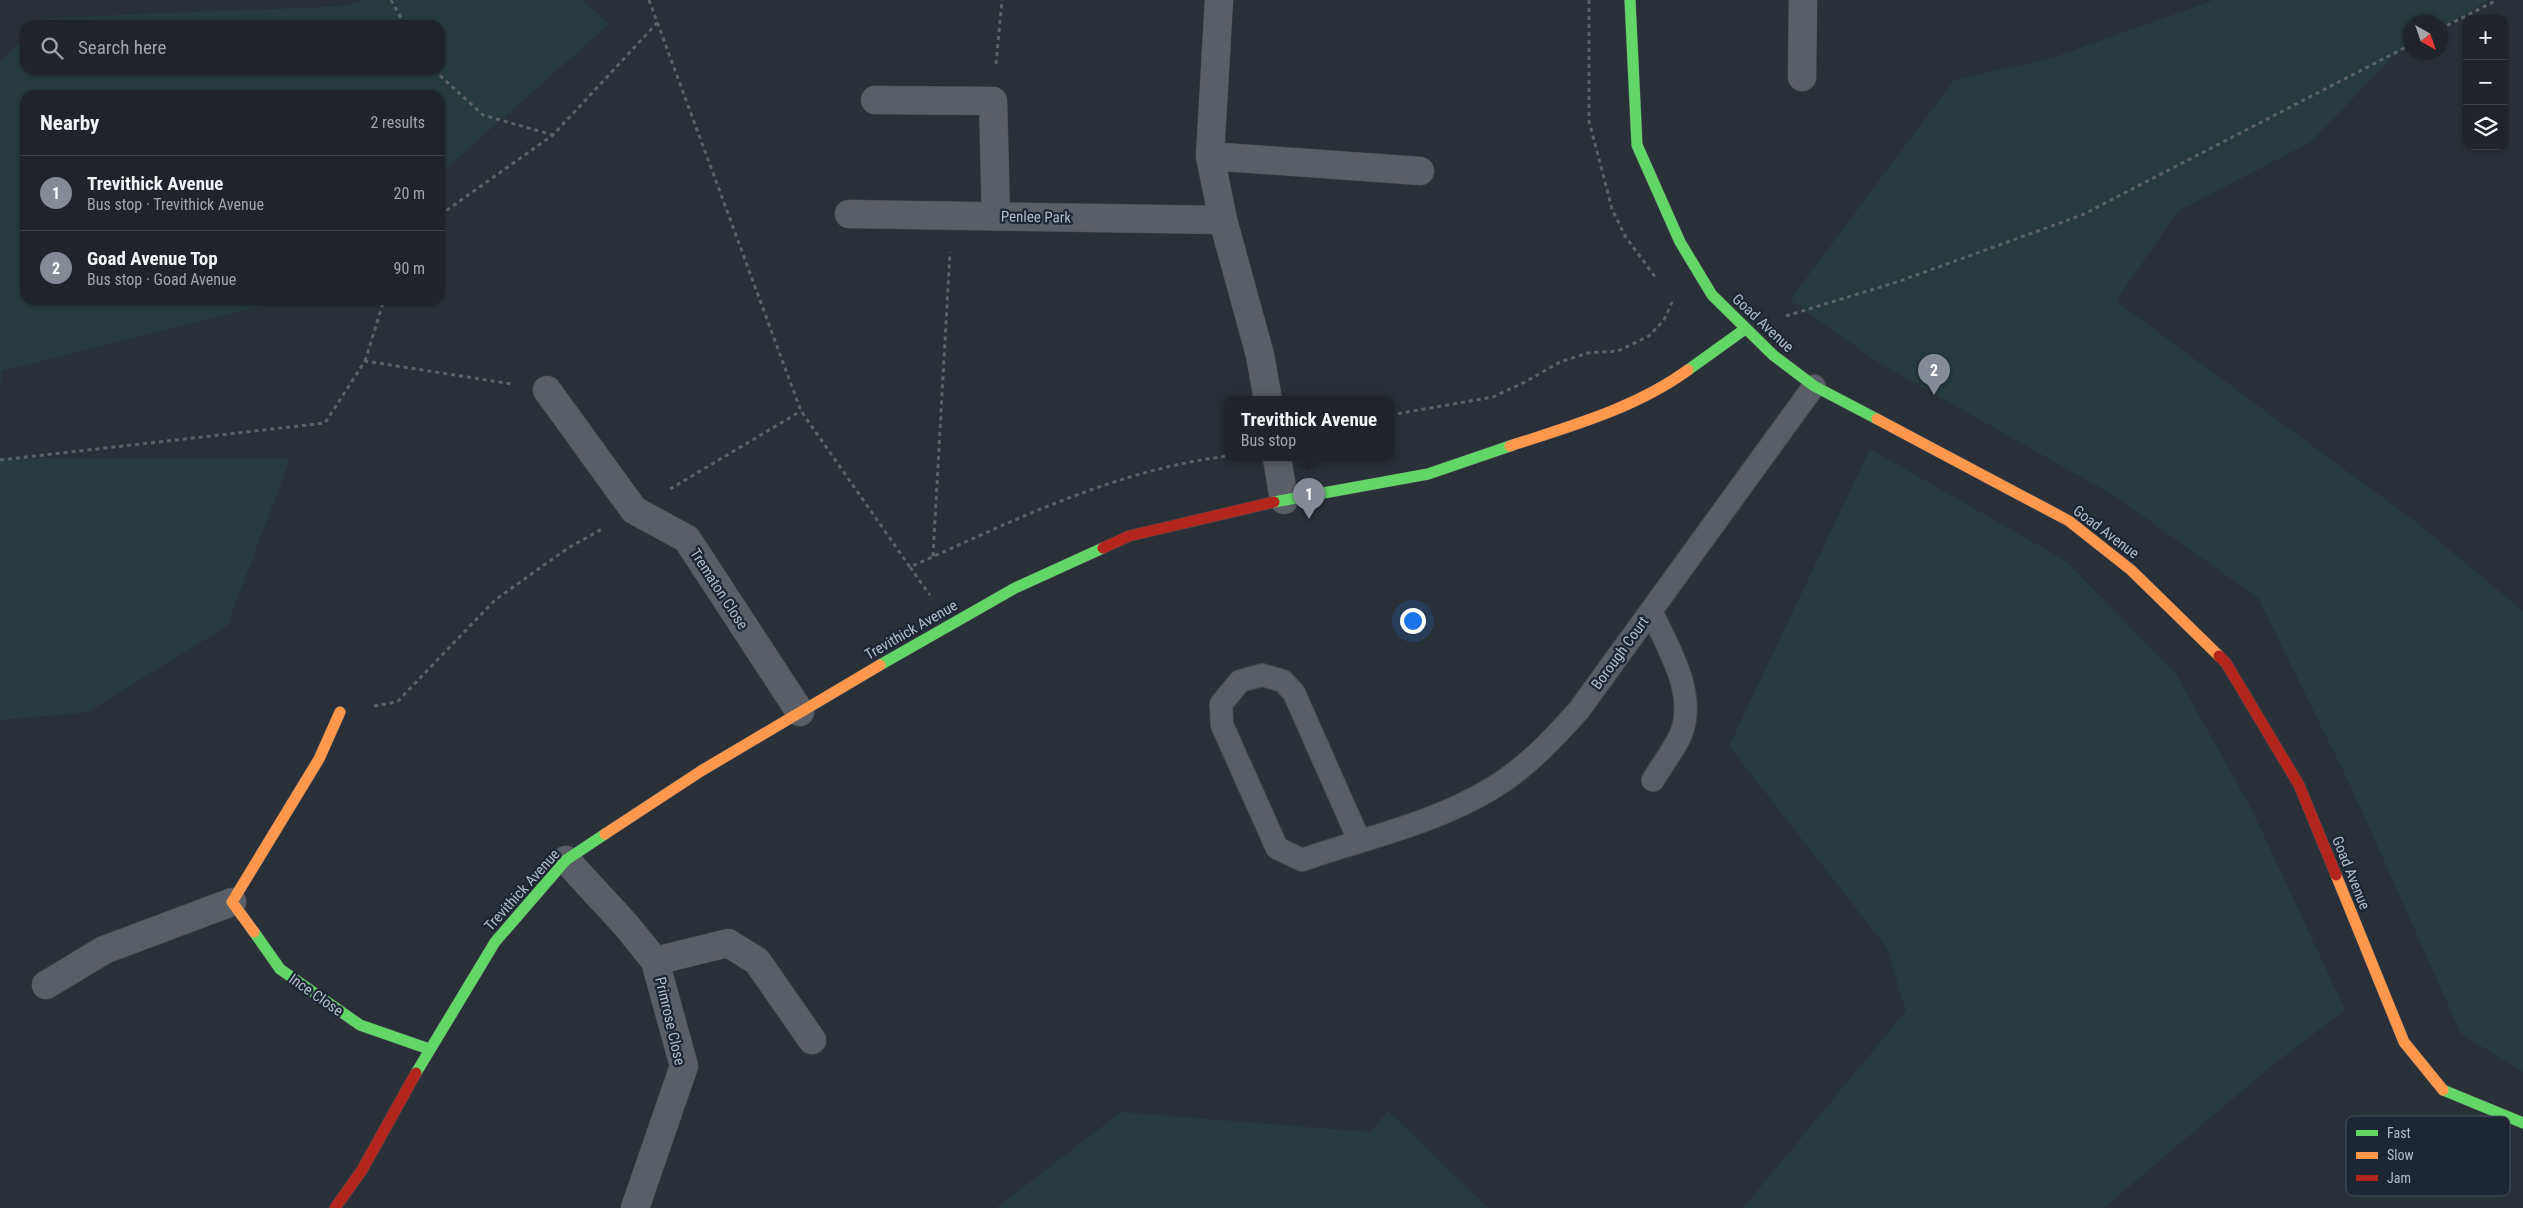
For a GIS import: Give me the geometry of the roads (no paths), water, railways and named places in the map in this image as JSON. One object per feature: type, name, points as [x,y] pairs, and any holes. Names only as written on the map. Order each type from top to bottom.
[{"type":"street","points":[[1219,0],[1210,156],[1223,220],[1260,355],[1267,396]]},
{"type":"street","name":"Goad Avenue","points":[[1630,0],[1637,145],[1680,242],[1712,295],[1773,356],[1814,386],[2069,521],[2131,570],[2226,663],[2299,785],[2404,1042],[2443,1090],[2504,1116]]},
{"type":"street","points":[[1802,77],[1803,0]]},
{"type":"street","points":[[875,100],[993,101],[996,216]]},
{"type":"street","points":[[1210,156],[1420,171]]},
{"type":"street","name":"Penlee Park","points":[[849,214],[1223,220]]},
{"type":"street","name":"Trevithick Avenue","points":[[335,1208],[362,1170],[429,1049],[495,942],[566,860],[701,771],[1015,588],[1129,536],[1284,500],[1428,474],[1604,414],[1671,382],[1745,329]]},
{"type":"street","name":"Trematon Close","points":[[547,390],[634,510],[687,540],[800,712]]},
{"type":"street","points":[[1278,461],[1284,500]]},
{"type":"street","points":[[46,984],[104,950],[232,902],[319,759],[340,712]]},
{"type":"street","name":"Primrose Close","points":[[566,860],[626,925],[655,961],[684,1066],[635,1208]]},
{"type":"street","name":"Ince Close","points":[[232,902],[280,969],[360,1025],[429,1049]]},
{"type":"street","points":[[655,961],[728,943],[757,961],[812,1040]]},
{"type":"street","name":"Goad Avenue","points":[[2510,1118],[2523,1124]]},
{"type":"lane","name":"Borough Court","points":[[1359,840],[1294,692],[1283,681],[1262,675],[1240,680],[1221,704],[1222,724],[1277,848],[1302,860],[1359,840],[1400,830],[1455,808],[1491,789],[1519,770],[1555,737],[1579,710],[1814,386]]},
{"type":"lane","points":[[1651,611],[1678,669],[1686,699],[1686,717],[1680,735],[1653,780]]},
{"type":"place","name":"Goad Avenue Top","points":[[1934,395]]},
{"type":"place","name":"Trevithick Avenue","points":[[1309,519]]}]
